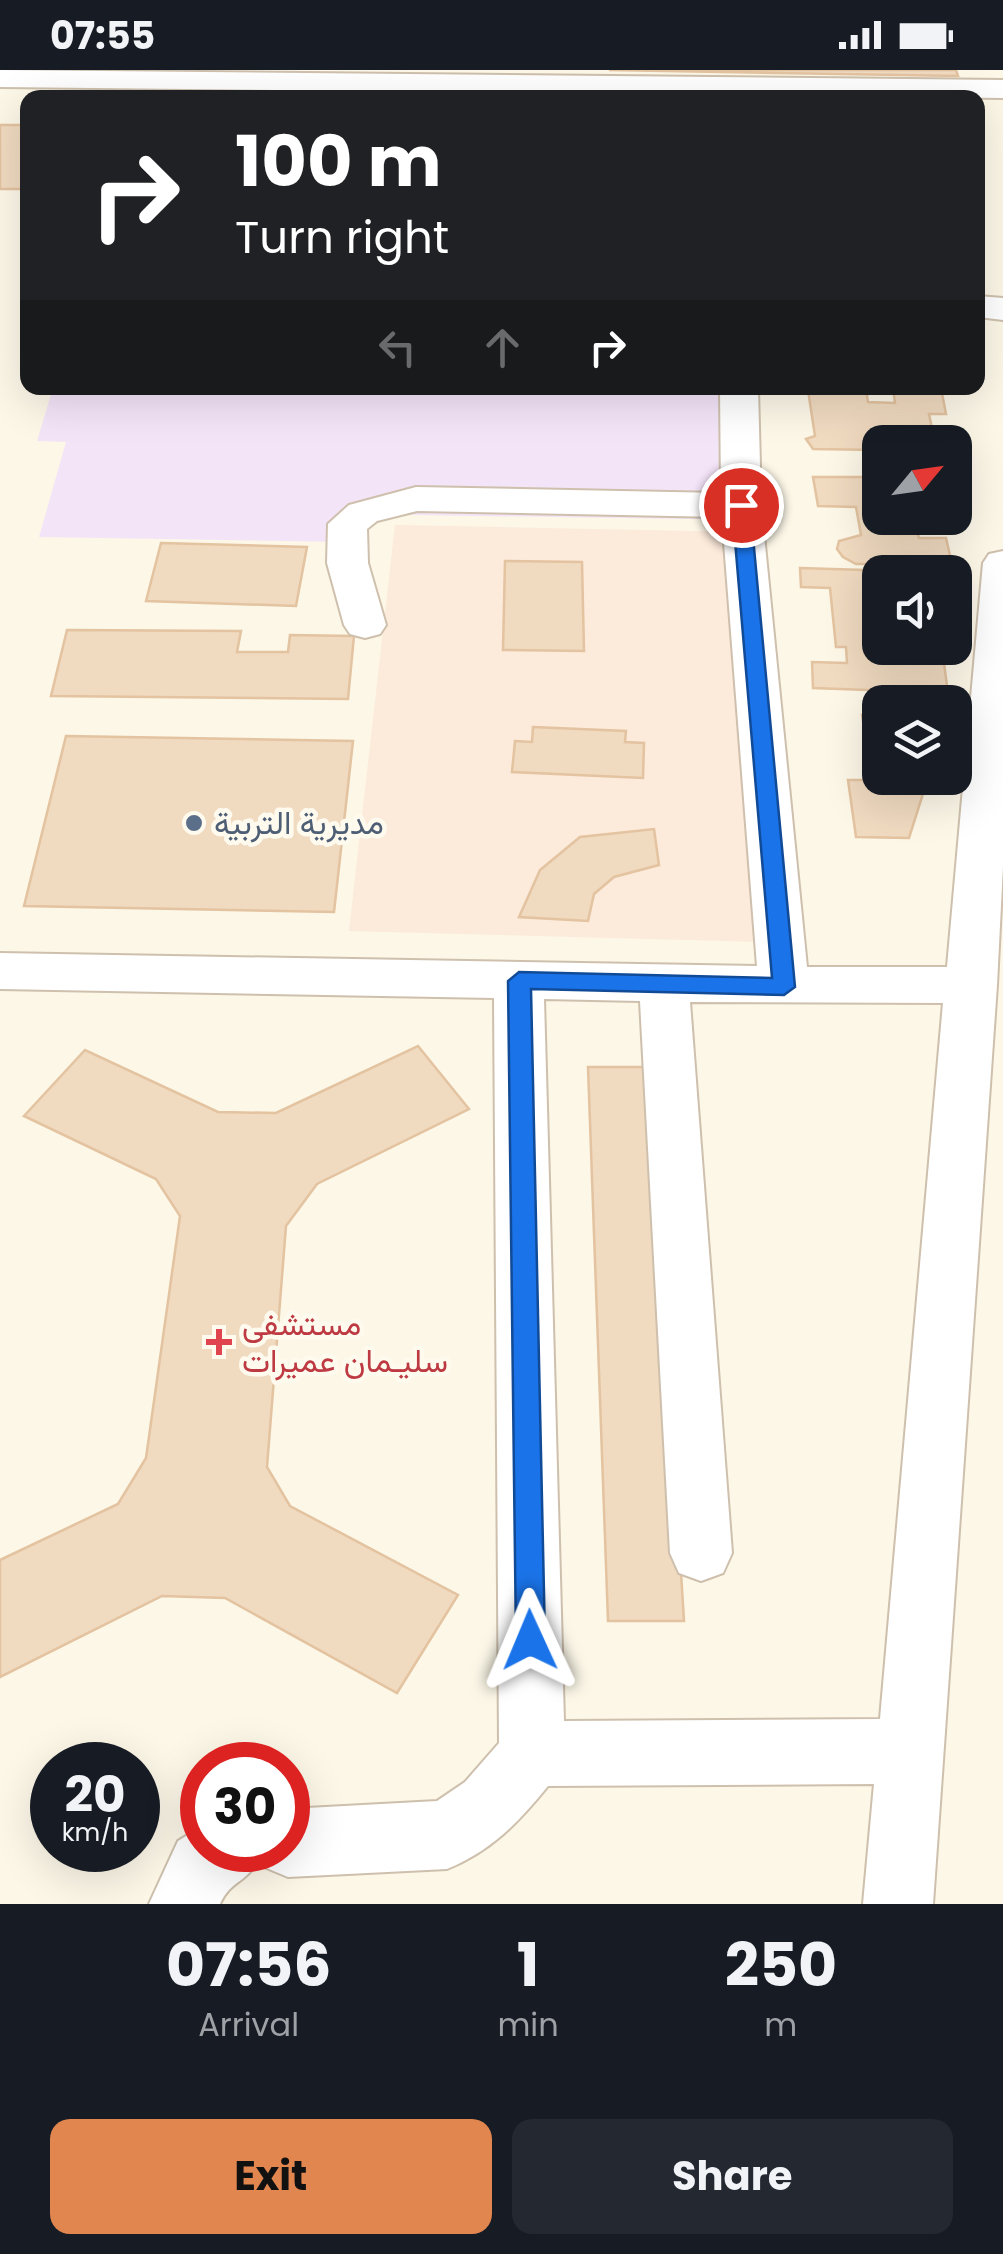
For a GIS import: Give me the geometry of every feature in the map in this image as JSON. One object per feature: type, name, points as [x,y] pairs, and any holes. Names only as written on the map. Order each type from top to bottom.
[{"type":"street","points":[[0,78],[268,76],[635,90]]},
{"type":"street","points":[[931,90],[1003,89]]},
{"type":"street","points":[[739,395],[741,505],[784,987]]},
{"type":"street","points":[[366,625],[362,602],[345,564],[345,535],[348,524],[363,513],[391,504],[458,498],[741,505]]},
{"type":"street","points":[[898,1904],[1003,562]]},
{"type":"street","points":[[0,971],[282,972],[784,987],[972,985]]},
{"type":"street","points":[[310,1842],[446,1835],[489,1806],[532,1754],[519,981]]},
{"type":"street","points":[[664,984],[701,1552]]},
{"type":"street","points":[[532,1754],[912,1751]]},
{"type":"street","points":[[184,1904],[199,1872]]},
{"type":"shaded area","points":[[51,395],[743,395],[755,520],[348,514],[344,542],[39,537],[66,442],[37,441]]},
{"type":"shaded area","points":[[395,525],[739,532],[768,942],[349,931]]},
{"type":"building","points":[[609,70],[956,70],[958,76]]},
{"type":"building","points":[[0,125],[20,125],[20,189],[0,189]]},
{"type":"building","points":[[809,395],[867,395],[868,402],[895,403],[894,395],[942,395],[946,414],[929,414],[931,425],[862,425],[862,450],[813,449],[806,439],[815,436]]},
{"type":"building","points":[[813,477],[862,477],[862,535],[946,538],[950,555],[862,555],[862,564],[843,557],[837,549],[839,541],[861,535],[856,507],[818,506]]},
{"type":"building","points":[[161,543],[307,547],[296,606],[146,601]]},
{"type":"building","points":[[505,561],[582,562],[584,651],[503,650]]},
{"type":"building","points":[[800,568],[862,570],[862,665],[944,665],[947,685],[813,688],[812,662],[847,663],[846,647],[836,647],[830,588],[801,587]]},
{"type":"building","points":[[67,630],[241,631],[237,652],[288,652],[290,635],[354,636],[348,699],[51,696]]},
{"type":"building","points":[[533,727],[626,731],[625,742],[644,743],[643,778],[512,772],[515,741],[532,742]]},
{"type":"building","name":"مديرية التربية","points":[[66,736],[353,741],[334,912],[24,906]]},
{"type":"building","points":[[848,780],[862,780],[862,795],[923,795],[909,838],[856,837]]},
{"type":"building","points":[[654,829],[659,865],[614,877],[594,894],[588,921],[519,917],[540,870],[580,837]]},
{"type":"building","name":"مستشفى سليـمان عميرات","points":[[418,1046],[469,1109],[317,1184],[286,1226],[267,1467],[290,1506],[458,1595],[397,1693],[225,1598],[162,1596],[0,1677],[0,1560],[118,1504],[146,1458],[180,1216],[156,1179],[24,1116],[85,1050],[218,1112],[276,1113]]},
{"type":"building","points":[[588,1067],[650,1067],[684,1621],[608,1621]]},
{"type":"place","name":"مديرية التربية","points":[[194,823]]},
{"type":"place","name":"مستشفى سليـمان عميرات","points":[[219,1342]]},
{"type":"route","points":[[530,1640],[519,981],[784,987],[741,505]]}]
